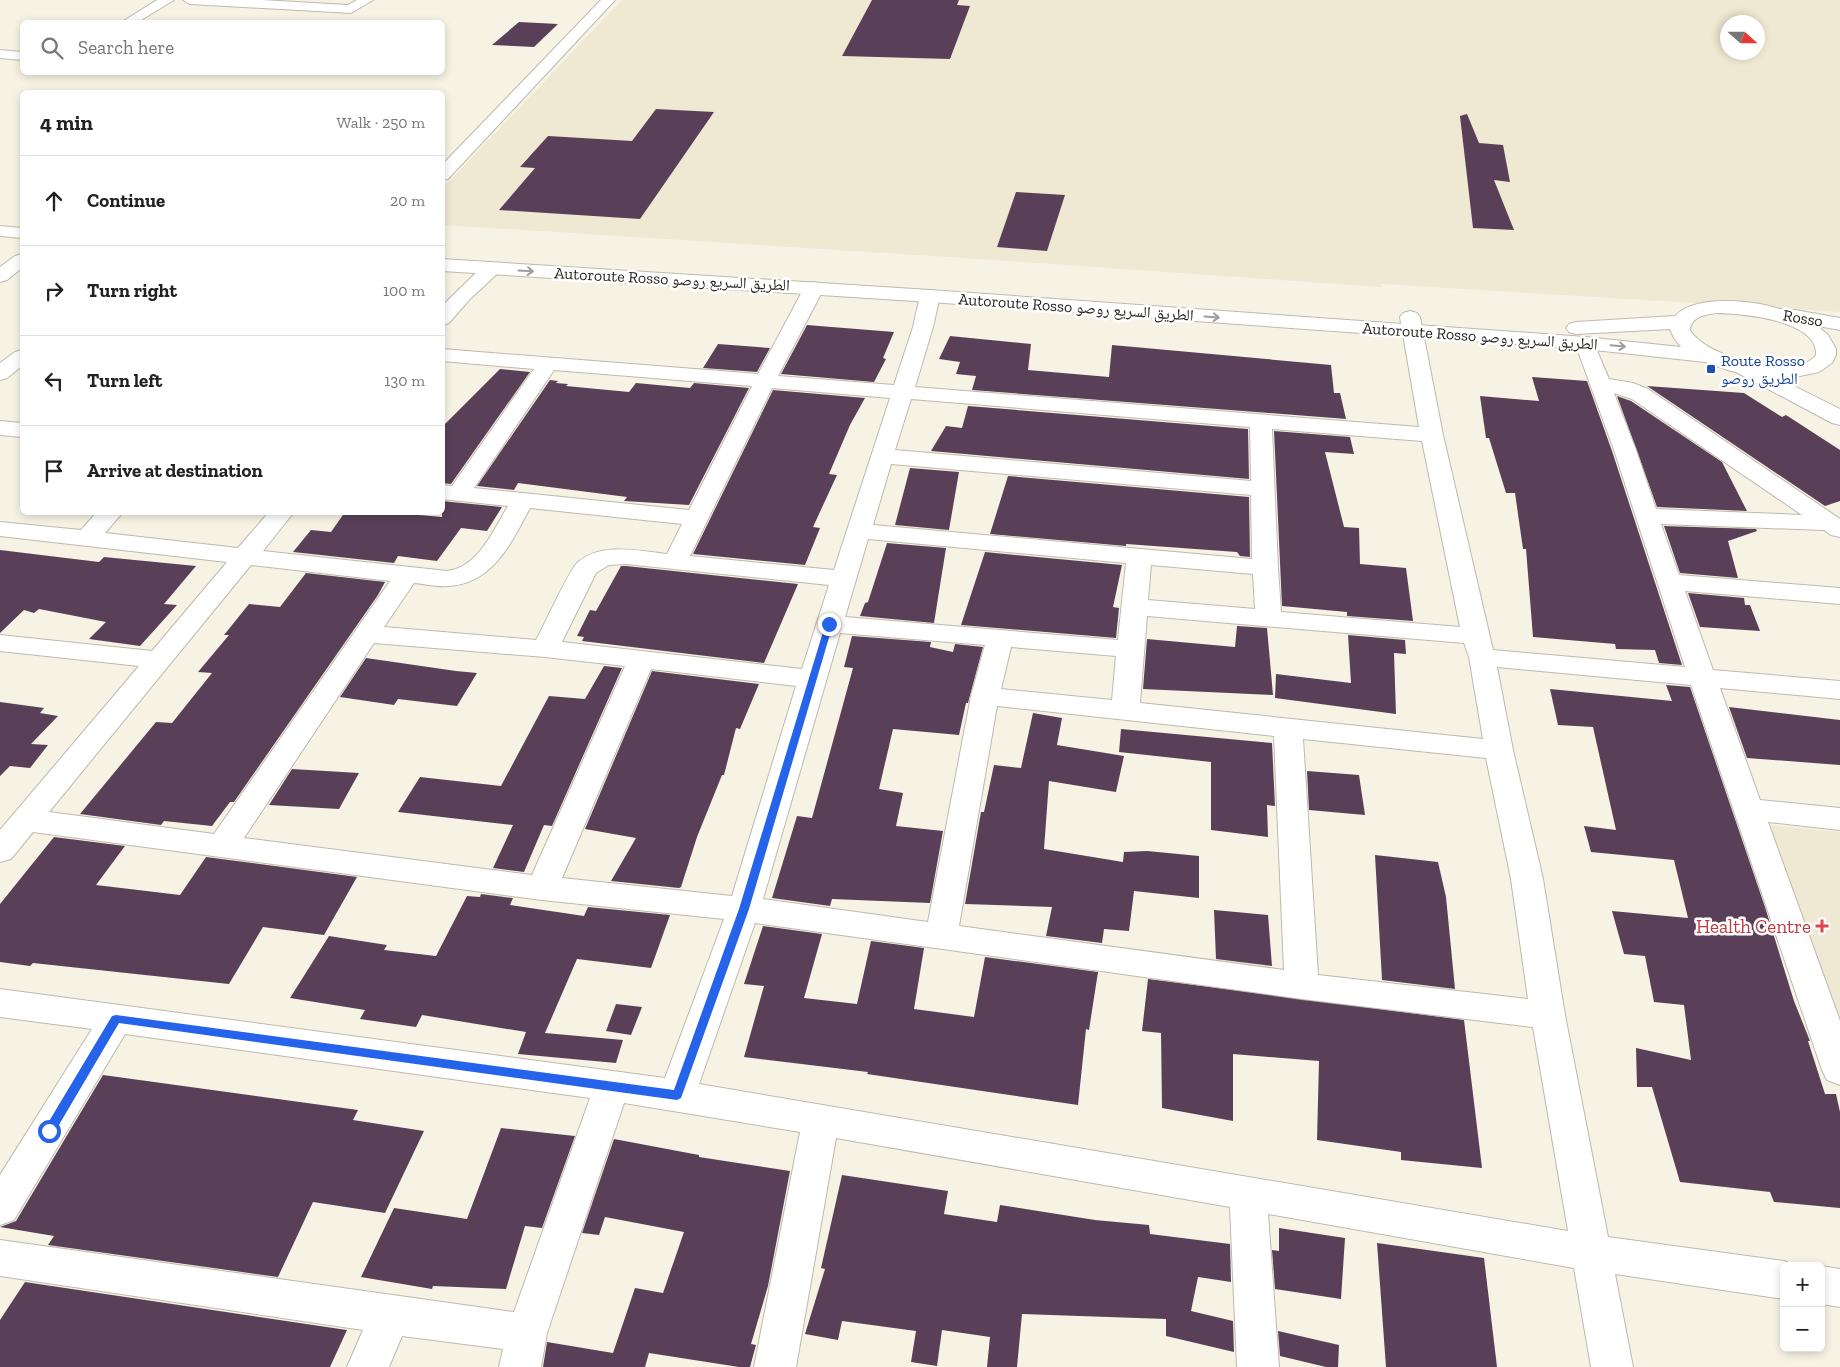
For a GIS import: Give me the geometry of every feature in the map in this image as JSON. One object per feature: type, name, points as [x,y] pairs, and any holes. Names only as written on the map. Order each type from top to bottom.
[{"type":"main road","points":[[133,20],[167,0]]},
{"type":"main road","points":[[190,0],[352,9],[366,0]]},
{"type":"main road","points":[[445,172],[608,0]]},
{"type":"main road","points":[[0,54],[20,56]]},
{"type":"main road","points":[[0,220],[20,222]]},
{"type":"main road","points":[[0,231],[20,233]]},
{"type":"main road","name":"Autoroute Rosso الطريق السريع روصو","points":[[445,251],[937,283],[1411,324],[1708,356]]},
{"type":"main road","points":[[0,276],[20,261]]},
{"type":"main road","name":"Autoroute Rosso الطريق السريع روصو","points":[[445,265],[1411,324],[1564,328],[1680,322]]},
{"type":"main road","points":[[445,316],[462,296],[491,269]]},
{"type":"main road","points":[[675,562],[765,380],[814,288]]},
{"type":"main road","points":[[677,1095],[744,909],[812,679],[923,327],[930,296]]},
{"type":"main road","points":[[1818,365],[1826,353],[1823,342],[1819,337],[1797,323],[1766,312],[1740,307],[1716,307],[1696,310],[1680,322],[1679,328],[1684,339],[1708,356],[1741,367],[1770,372],[1797,371],[1818,365],[1840,364]]},
{"type":"main road","name":"Rosso","points":[[1766,312],[1840,324]]},
{"type":"main road","points":[[1411,324],[1432,435],[1527,880],[1548,1015],[1612,1367]]},
{"type":"main road","points":[[1585,343],[1625,450],[1702,677],[1838,1058]]},
{"type":"main road","points":[[445,355],[1432,435]]},
{"type":"main road","points":[[450,492],[548,364]]},
{"type":"main road","points":[[1741,367],[1840,418]]},
{"type":"main road","points":[[1797,371],[1840,418]]},
{"type":"main road","points":[[1600,384],[1625,388],[1640,394],[1836,524]]},
{"type":"main road","points":[[1261,422],[1265,568],[1269,618]]},
{"type":"main road","points":[[0,428],[20,430]]},
{"type":"main road","points":[[882,456],[1263,489]]},
{"type":"main road","points":[[450,492],[698,518]]},
{"type":"main road","points":[[0,529],[88,537],[447,580],[466,575],[480,567],[490,554],[522,500]]},
{"type":"main road","points":[[88,537],[108,515]]},
{"type":"main road","points":[[0,851],[280,515]]},
{"type":"main road","points":[[1646,516],[1836,524]]},
{"type":"main road","points":[[858,532],[1265,568]]},
{"type":"main road","points":[[545,649],[586,568],[604,558],[626,557],[843,579]]},
{"type":"main road","points":[[1125,710],[1139,557]]},
{"type":"main road","points":[[221,847],[406,576]]},
{"type":"main road","points":[[1669,582],[1840,596]]},
{"type":"main road","points":[[1134,607],[1269,618],[1702,677],[1840,690]]},
{"type":"main road","points":[[829,624],[1130,649]]},
{"type":"main road","points":[[366,634],[545,649],[812,679]]},
{"type":"main road","points":[[941,937],[985,696],[1000,638]]},
{"type":"main road","points":[[0,643],[158,660]]},
{"type":"main road","points":[[542,888],[641,660]]},
{"type":"main road","points":[[985,696],[1499,750]]},
{"type":"main road","points":[[1288,727],[1302,986]]},
{"type":"main road","points":[[1749,809],[1840,819]]},
{"type":"main road","points":[[25,820],[542,888],[744,909],[1302,986],[1548,1015]]},
{"type":"main road","points":[[0,1003],[677,1095],[1592,1253],[1780,1279]]},
{"type":"main road","points":[[0,1208],[116,1019]]},
{"type":"main road","points":[[0,1258],[390,1316],[524,1350],[612,1086]]},
{"type":"main road","points":[[775,1367],[821,1120]]},
{"type":"main road","points":[[1248,1195],[1258,1367]]},
{"type":"main road","points":[[1825,1286],[1840,1288]]},
{"type":"main road","points":[[368,1367],[390,1316]]},
{"type":"shaded area","points":[[622,0],[1840,0],[1840,312],[1381,284],[1381,287],[445,225],[445,186]]},
{"type":"shaded area","name":"Health Centre","points":[[1766,825],[1840,832],[1840,1020]]},
{"type":"building","points":[[872,0],[959,0],[957,5],[970,6],[950,59],[842,56]]},
{"type":"building","points":[[519,22],[558,24],[534,47],[492,45]]},
{"type":"building","points":[[656,109],[714,112],[640,219],[499,210],[535,168],[520,167],[548,136],[632,141]]},
{"type":"building","points":[[1467,114],[1479,143],[1503,145],[1510,182],[1494,180],[1514,230],[1473,228],[1460,116]]},
{"type":"building","points":[[1016,192],[1065,195],[1047,251],[997,247]]},
{"type":"building","points":[[807,325],[894,332],[883,358],[886,359],[874,382],[781,374]]},
{"type":"building","points":[[950,336],[1031,344],[1028,370],[1109,377],[1112,345],[1331,365],[1334,393],[1340,393],[1346,419],[972,390],[976,376],[956,374],[960,362],[939,359]]},
{"type":"building","points":[[718,344],[770,348],[757,372],[703,368]]},
{"type":"building","points":[[500,369],[530,372],[451,484],[445,483],[445,424]]},
{"type":"building","points":[[1532,377],[1587,381],[1612,451],[1682,665],[1659,663],[1655,650],[1616,649],[1615,644],[1533,637],[1526,549],[1523,549],[1515,493],[1506,493],[1489,438],[1486,438],[1480,396],[1539,401]]},
{"type":"building","points":[[550,380],[558,381],[556,383],[568,384],[566,386],[629,392],[636,383],[690,388],[694,383],[749,388],[689,505],[624,501],[627,497],[518,483],[514,490],[477,486]]},
{"type":"building","points":[[1647,386],[1744,393],[1782,417],[1786,415],[1840,450],[1840,501],[1825,506]]},
{"type":"building","points":[[773,390],[865,398],[850,425],[829,474],[837,475],[813,527],[820,528],[805,565],[693,554]]},
{"type":"building","points":[[1617,396],[1631,401],[1722,462],[1747,511],[1657,507]]},
{"type":"building","points":[[968,406],[1248,429],[1249,479],[931,451],[946,426],[962,428]]},
{"type":"building","points":[[1274,431],[1350,437],[1354,454],[1325,452],[1344,527],[1359,528],[1360,564],[1406,568],[1413,621],[1347,616],[1347,612],[1282,606]]},
{"type":"building","points":[[910,468],[959,472],[949,530],[895,525]]},
{"type":"building","points":[[1008,476],[1249,497],[1250,557],[1240,556],[1237,552],[1126,544],[1126,546],[990,534]]},
{"type":"building","points":[[445,501],[502,507],[487,531],[461,528],[437,561],[398,556],[394,563],[293,552],[311,530],[331,532],[343,515],[420,515],[442,517],[442,515],[445,515]]},
{"type":"building","points":[[1664,526],[1756,529],[1757,531],[1728,541],[1738,578],[1680,573]]},
{"type":"building","points":[[887,543],[946,548],[934,623],[860,616],[865,603],[868,602]]},
{"type":"building","points":[[0,550],[99,562],[104,557],[196,566],[164,604],[177,605],[140,646],[89,639],[106,622],[39,609],[34,613],[24,610],[0,633]]},
{"type":"building","points":[[985,552],[1122,565],[1113,607],[1119,608],[1116,638],[961,625]]},
{"type":"building","points":[[621,566],[798,584],[764,663],[582,641],[584,637],[577,636],[590,610],[596,611]]},
{"type":"building","points":[[306,573],[385,582],[378,595],[234,802],[230,802],[212,826],[164,821],[161,825],[80,814],[156,722],[172,723],[212,673],[198,672],[229,635],[224,635],[249,604],[280,607]]},
{"type":"building","points":[[1688,593],[1744,598],[1745,605],[1750,605],[1760,631],[1700,627]]},
{"type":"building","points":[[1237,626],[1267,628],[1273,695],[1143,689],[1147,639],[1235,647]]},
{"type":"building","points":[[1348,635],[1405,640],[1406,654],[1394,653],[1396,714],[1275,698],[1276,674],[1351,683]]},
{"type":"building","points":[[852,636],[931,642],[930,647],[953,652],[955,644],[983,647],[968,703],[966,703],[959,735],[893,729],[879,789],[903,793],[896,826],[943,831],[930,903],[832,899],[830,906],[772,898],[797,816],[812,818],[853,668],[844,667]]},
{"type":"building","points":[[366,658],[477,673],[457,706],[398,699],[394,705],[340,697]]},
{"type":"building","points":[[604,666],[622,668],[552,826],[544,825],[524,872],[493,868],[513,825],[398,812],[420,777],[501,786],[549,696],[585,699]]},
{"type":"building","points":[[652,671],[759,684],[740,729],[736,728],[724,775],[722,775],[697,837],[681,887],[679,888],[611,881],[636,838],[585,829]]},
{"type":"building","points":[[1666,685],[1690,687],[1765,907],[1794,1001],[1810,1041],[1808,1041],[1825,1094],[1836,1094],[1840,1112],[1840,1208],[1774,1202],[1770,1192],[1680,1182],[1652,1087],[1637,1087],[1636,1048],[1691,1060],[1684,1005],[1654,1002],[1645,956],[1624,954],[1612,911],[1688,918],[1674,860],[1591,852],[1584,826],[1616,830],[1593,727],[1558,725],[1550,689],[1672,701]]},
{"type":"building","points":[[0,702],[44,708],[40,713],[58,716],[31,744],[48,745],[30,768],[10,766],[0,776]]},
{"type":"building","points":[[1729,707],[1840,720],[1840,765],[1747,758]]},
{"type":"building","points":[[1033,713],[1062,718],[1057,745],[1124,756],[1116,792],[1049,781],[1044,849],[1123,862],[1124,852],[1147,851],[1199,856],[1199,898],[1134,891],[1129,931],[1104,929],[1102,943],[1046,936],[1052,907],[965,904],[981,812],[984,812],[994,765],[1021,768]]},
{"type":"building","points":[[1121,729],[1272,743],[1275,806],[1267,805],[1268,837],[1211,830],[1211,762],[1119,752]]},
{"type":"building","points":[[292,769],[359,773],[339,809],[269,805]]},
{"type":"building","points":[[1307,771],[1359,775],[1365,815],[1309,810]]},
{"type":"building","points":[[54,837],[125,846],[96,885],[180,895],[206,857],[357,877],[324,935],[263,927],[229,984],[33,963],[30,966],[0,962],[0,904]]},
{"type":"building","points":[[1375,855],[1438,862],[1446,897],[1455,989],[1382,980]]},
{"type":"building","points":[[481,894],[513,898],[510,905],[584,916],[588,907],[670,915],[651,968],[577,959],[545,1033],[623,1040],[616,1063],[518,1054],[526,1032],[422,1015],[416,1027],[360,1019],[365,1010],[290,998],[329,936],[387,945],[384,950],[436,956],[467,896],[480,897]]},
{"type":"building","points":[[1214,910],[1268,915],[1272,966],[1216,959]]},
{"type":"building","points":[[763,926],[822,934],[804,998],[857,1004],[871,941],[924,948],[914,1009],[974,1017],[985,957],[1098,972],[1089,1030],[1086,1029],[1078,1105],[867,1074],[868,1072],[744,1057],[764,986],[744,984]]},
{"type":"building","points":[[1148,979],[1464,1020],[1482,1168],[1401,1160],[1401,1152],[1317,1140],[1319,1061],[1233,1054],[1233,1121],[1162,1108],[1161,1033],[1142,1031]]},
{"type":"building","points":[[616,1004],[642,1007],[631,1035],[606,1031]]},
{"type":"building","points":[[103,1075],[358,1110],[353,1120],[424,1131],[385,1213],[313,1202],[278,1277],[48,1245],[54,1236],[0,1227],[16,1221]]},
{"type":"building","points":[[501,1128],[575,1136],[542,1228],[525,1226],[506,1289],[433,1286],[432,1289],[361,1277],[394,1208],[467,1219]]},
{"type":"building","points":[[614,1139],[699,1155],[699,1157],[790,1171],[768,1286],[751,1344],[756,1345],[750,1367],[739,1367],[649,1353],[645,1367],[543,1367],[547,1342],[613,1353],[635,1288],[663,1293],[684,1232],[605,1217],[599,1235],[582,1233]]},
{"type":"building","points":[[842,1175],[948,1191],[944,1214],[997,1222],[1000,1205],[1095,1220],[1149,1225],[1150,1234],[1230,1244],[1231,1282],[1198,1277],[1191,1311],[1233,1321],[1234,1352],[1166,1336],[1166,1319],[1022,1314],[1017,1367],[987,1367],[990,1337],[942,1330],[937,1366],[911,1362],[916,1331],[842,1321],[838,1340],[805,1334],[825,1269],[821,1268]]},
{"type":"building","points":[[1279,1228],[1345,1238],[1341,1299],[1275,1289],[1272,1250],[1279,1251]]},
{"type":"building","points":[[1377,1243],[1484,1258],[1497,1367],[1386,1367]]},
{"type":"building","points":[[25,1282],[347,1330],[330,1367],[0,1367],[0,1320]]},
{"type":"building","points":[[1278,1331],[1339,1345],[1338,1367],[1326,1367],[1280,1356]]},
{"type":"place","name":"Route Rosso الطريق روصو","points":[[1711,369]]},
{"type":"place","name":"Health Centre","points":[[1822,926]]},
{"type":"route","points":[[49,1131],[116,1019],[677,1095],[744,909],[829,624]]}]
